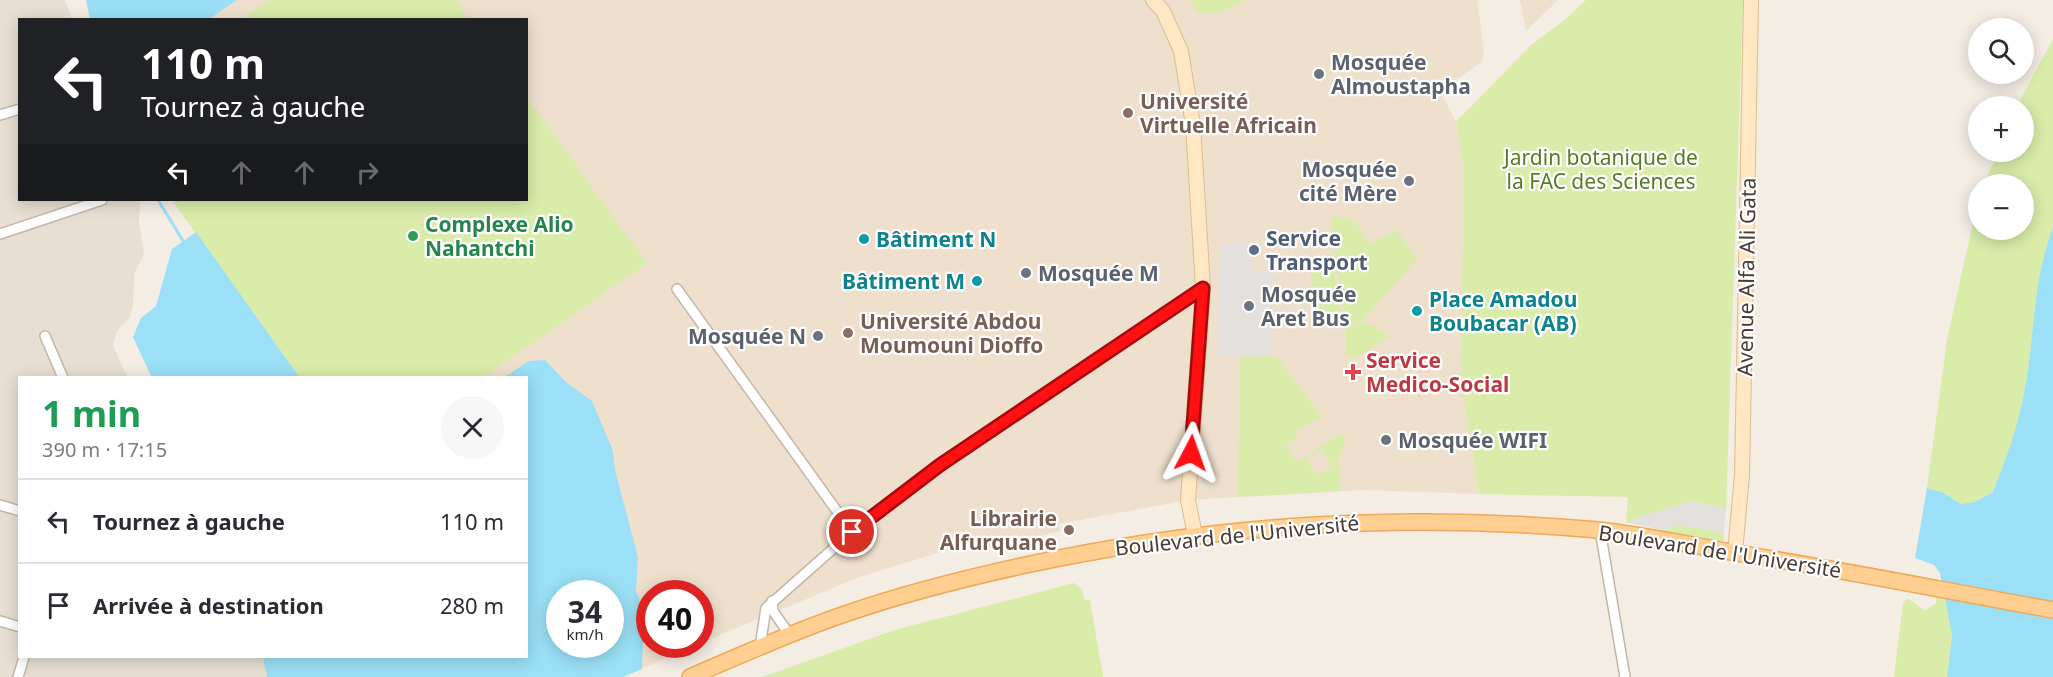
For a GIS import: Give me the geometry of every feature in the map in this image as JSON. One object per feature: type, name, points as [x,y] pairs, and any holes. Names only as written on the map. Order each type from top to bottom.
[{"type":"main road","name":"Boulevard de l'Université","points":[[690,677],[789,634],[848,613],[958,580],[1083,553],[1195,535],[1322,522],[1370,520],[1486,523],[1600,531],[2053,610]]},
{"type":"street","points":[[1153,0],[1163,11],[1176,37],[1187,79],[1193,125],[1203,288],[1188,500],[1195,535]]},
{"type":"street","name":"Avenue Alfa Ali Gata","points":[[1735,553],[1742,475],[1751,0]]},
{"type":"street","points":[[0,114],[18,110]]},
{"type":"street","points":[[0,234],[99,201]]},
{"type":"street","points":[[677,288],[852,532]]},
{"type":"street","points":[[760,647],[766,608],[852,532],[940,465],[1203,288]]},
{"type":"street","points":[[45,336],[62,376]]},
{"type":"street","points":[[0,506],[18,510]]},
{"type":"street","points":[[1600,531],[1624,677]]},
{"type":"street","points":[[772,601],[773,611],[789,634]]},
{"type":"street","points":[[0,621],[18,626]]},
{"type":"street","points":[[18,677],[24,658]]},
{"type":"shaded area","points":[[0,0],[65,0],[72,18],[18,18],[18,201],[140,201],[139,223],[144,254],[134,274],[133,306],[130,317],[117,331],[113,346],[127,376],[18,376],[18,658],[263,658],[267,677],[0,677]]},
{"type":"shaded area","name":"Université Abdou Moumouni Dioffo","points":[[93,0],[1477,0],[1484,50],[1482,62],[1440,91],[1456,122],[1464,167],[1468,418],[1479,494],[1363,490],[1188,500],[1059,524],[1060,531],[984,550],[981,540],[862,576],[714,638],[714,580],[636,580],[636,658],[666,658],[623,677],[528,657],[528,376],[226,376],[221,266],[173,201],[528,201],[528,18],[96,18]]},
{"type":"shaded area","points":[[1520,0],[1558,0],[1526,31]]},
{"type":"shaded area","points":[[1248,241],[1253,273],[1273,269],[1272,356],[1217,356],[1221,244]]},
{"type":"shaded area","points":[[1690,501],[1726,508],[1724,533],[1681,525],[1662,530],[1626,522]]},
{"type":"green space","points":[[269,0],[455,0],[468,18],[244,18]]},
{"type":"green space","points":[[1190,0],[1247,0],[1214,14],[1198,13]]},
{"type":"green space","name":"Jardin botanique de la FAC des Sciences","points":[[1586,0],[1743,0],[1726,508],[1690,501],[1626,522],[1628,497],[1479,494],[1461,380],[1464,167],[1456,122],[1530,46],[1567,18]]},
{"type":"green space","points":[[2053,39],[2053,228],[2046,247],[2038,285],[2029,363],[2020,411],[2003,465],[1993,492],[1975,502],[1961,504],[1942,492],[1927,488],[1947,340],[1969,240],[2034,240],[2034,174],[1988,174],[1994,162],[2034,162],[2034,96],[2022,96],[2029,84],[2034,84],[2034,74]]},
{"type":"green space","name":"Complexe Alio Nahantchi","points":[[528,99],[647,263],[485,376],[299,376],[173,201],[528,201]]},
{"type":"green space","points":[[1331,216],[1351,218],[1371,244],[1396,229],[1417,259],[1362,321],[1345,324]]},
{"type":"green space","points":[[1332,253],[1342,319],[1321,318],[1310,271]]},
{"type":"green space","points":[[1367,322],[1390,336],[1355,358],[1346,355],[1345,326]]},
{"type":"green space","points":[[1272,356],[1278,359],[1322,417],[1297,429],[1297,437],[1285,446],[1297,462],[1304,457],[1318,476],[1332,466],[1321,450],[1309,458],[1307,456],[1341,433],[1346,441],[1338,458],[1341,491],[1238,497],[1240,357]]},
{"type":"green space","points":[[1681,525],[1724,533],[1723,544],[1662,533],[1662,530]]},
{"type":"green space","points":[[1074,583],[1082,589],[1084,600],[1090,600],[1103,677],[762,677],[895,630]]},
{"type":"green space","points":[[1936,597],[1945,599],[1952,636],[1947,677],[1894,677],[1903,603],[1908,598],[1925,611],[1936,603]]},
{"type":"water","points":[[86,0],[237,0],[210,18],[90,18]]},
{"type":"water","points":[[2053,228],[2053,677],[1947,677],[1952,636],[1940,573],[1934,565],[1915,558],[1927,488],[1942,492],[1961,504],[1975,502],[1993,492],[2020,411],[2029,363],[2038,285],[2046,247]]},
{"type":"water","points":[[196,232],[299,376],[151,376],[133,337],[141,318],[156,306],[172,249]]},
{"type":"water","points":[[545,360],[567,383],[592,401],[613,451],[615,470],[638,557],[636,658],[642,658],[642,669],[623,677],[267,677],[263,658],[528,658],[528,376],[506,376],[529,361]]},
{"type":"waterway","points":[[159,201],[185,244]]},
{"type":"place","name":"Mosquée Almoustapha","points":[[1319,74]]},
{"type":"place","name":"Université Virtuelle Africain","points":[[1128,113]]},
{"type":"place","name":"Mosquée cité Mère","points":[[1409,181]]},
{"type":"place","name":"Complexe Alio Nahantchi","points":[[413,236]]},
{"type":"place","name":"Bâtiment N","points":[[864,239]]},
{"type":"place","name":"Service Transport","points":[[1254,250]]},
{"type":"place","name":"Mosquée M","points":[[1026,273]]},
{"type":"place","name":"Bâtiment M","points":[[977,281]]},
{"type":"place","name":"Mosquée Aret Bus","points":[[1249,306]]},
{"type":"place","name":"Place Amadou Boubacar (AB)","points":[[1417,311]]},
{"type":"place","name":"Université Abdou Moumouni Dioffo","points":[[848,333]]},
{"type":"place","name":"Mosquée N","points":[[818,336]]},
{"type":"place","name":"Service Medico-Social","points":[[1353,372]]},
{"type":"place","name":"Mosquée WIFI","points":[[1386,440]]},
{"type":"place","name":"Librairie Alfurquane","points":[[1069,530]]},
{"type":"route","points":[[852,532],[940,465],[1203,288],[1191,453]]}]
